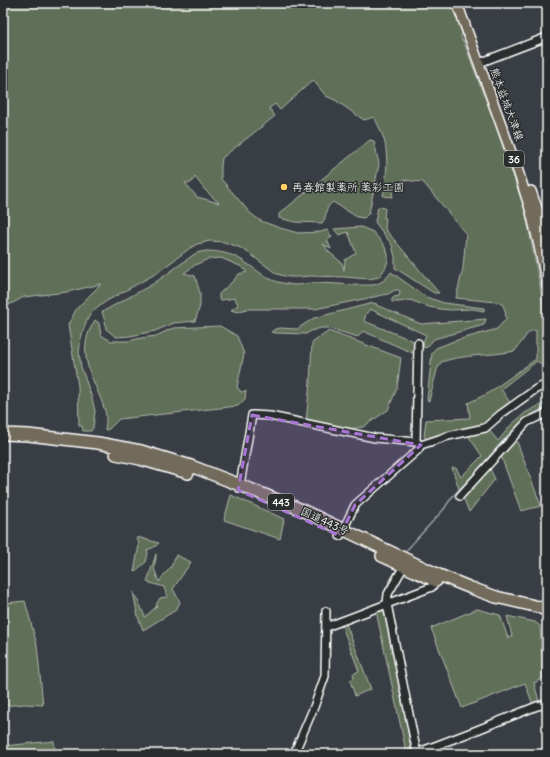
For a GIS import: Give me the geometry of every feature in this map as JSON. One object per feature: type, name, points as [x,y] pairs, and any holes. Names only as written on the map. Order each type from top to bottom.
[{"type":"highway","name":"国道443号","points":[[3,434],[98,443],[141,451],[191,466],[341,533],[471,588],[496,597],[539,607],[547,611]]},
{"type":"highway","name":"国道443号","points":[[3,440],[28,441],[97,450],[140,459],[239,487]]},
{"type":"highway","name":"国道443号","points":[[341,533],[434,581],[467,595],[538,613],[547,611]]},
{"type":"main road","name":"熊本益城大津線","points":[[457,3],[482,62],[537,208],[547,250]]},
{"type":"main road","name":"熊本益城大津線","points":[[464,3],[531,212],[547,285]]},
{"type":"street","points":[[482,62],[547,36]]},
{"type":"street","points":[[341,533],[355,505],[418,450],[418,343]]},
{"type":"street","points":[[239,487],[252,415],[270,416],[375,438],[419,444],[485,428],[518,401],[536,389],[547,384]]},
{"type":"street","points":[[460,496],[527,422],[547,413]]},
{"type":"street","points":[[404,566],[388,594],[385,605],[416,754],[536,706],[547,704]]},
{"type":"street","points":[[326,627],[432,586],[434,581]]},
{"type":"street","points":[[293,754],[314,706],[325,676],[326,611]]},
{"type":"highlighted area","points":[[252,415],[421,445],[355,505],[340,536],[238,490]]},
{"type":"green space","points":[[3,3],[451,3],[462,33],[462,41],[463,40],[494,121],[525,210],[545,318],[547,379],[545,377],[546,367],[537,361],[501,389],[511,404],[484,424],[498,441],[511,425],[525,413],[544,403],[546,411],[525,421],[460,492],[452,468],[456,468],[461,477],[482,456],[469,437],[472,432],[427,439],[424,437],[426,420],[470,418],[468,403],[487,394],[536,359],[536,331],[533,330],[528,333],[515,351],[469,356],[441,362],[437,370],[429,401],[427,400],[432,353],[436,348],[454,341],[497,329],[506,319],[505,310],[502,304],[497,302],[456,298],[463,268],[466,234],[423,182],[403,180],[402,189],[393,188],[392,197],[383,196],[387,161],[386,149],[380,129],[374,117],[364,120],[335,100],[326,96],[313,80],[280,110],[275,104],[269,108],[275,116],[222,158],[221,179],[251,214],[261,221],[298,233],[321,232],[327,230],[332,237],[327,240],[331,249],[323,244],[329,252],[342,263],[344,270],[345,260],[356,253],[348,232],[339,235],[334,229],[361,227],[373,232],[384,245],[388,254],[386,267],[379,277],[369,279],[310,276],[288,277],[277,274],[241,248],[224,242],[210,241],[197,244],[157,273],[105,302],[91,313],[86,322],[81,338],[79,352],[81,367],[95,411],[93,428],[91,431],[83,431],[82,426],[79,426],[78,386],[68,325],[77,308],[101,284],[67,292],[24,297],[3,308]],"holes":[[[195,177],[205,190],[219,203],[197,197],[185,183],[191,183]]]},
{"type":"green space","points":[[370,140],[374,141],[379,164],[369,213],[364,218],[357,217],[333,202],[328,206],[322,223],[295,222],[279,218],[279,214]]},
{"type":"green space","points":[[378,207],[385,208],[385,229],[439,293],[434,293],[395,268],[395,257],[392,245],[375,222]]},
{"type":"green space","points":[[206,251],[222,252],[232,255],[269,278],[278,282],[292,285],[314,283],[373,285],[383,281],[391,272],[426,297],[444,303],[484,308],[484,311],[473,309],[440,309],[429,307],[410,300],[392,302],[392,299],[399,296],[400,293],[399,290],[395,290],[388,294],[315,309],[247,309],[237,312],[231,310],[238,305],[235,298],[222,300],[219,299],[219,294],[239,274],[247,272],[242,267],[221,258],[208,259],[195,265],[184,273],[195,276],[200,293],[200,306],[195,321],[174,323],[155,331],[130,336],[116,337],[106,329],[102,312],[153,284],[196,253]]},
{"type":"green space","points":[[373,303],[421,324],[486,319],[484,325],[434,339],[427,347],[424,348],[423,342],[426,335],[370,309],[366,314],[364,321],[416,342],[415,354],[363,331],[358,337],[328,328],[321,328],[306,334],[271,332],[280,328],[297,329],[314,318]]},
{"type":"green space","points":[[95,320],[99,323],[101,335],[111,341],[129,341],[156,336],[173,328],[220,326],[237,336],[244,354],[237,387],[241,392],[246,391],[245,399],[238,406],[119,419],[109,429],[105,430],[105,411],[89,371],[86,352],[86,342],[89,331]]},
{"type":"green space","points":[[329,331],[401,358],[397,388],[388,410],[363,427],[348,429],[306,422],[312,343]]},
{"type":"green space","points":[[516,439],[541,506],[521,511],[501,456]]},
{"type":"green space","points":[[489,467],[495,479],[469,512],[463,497]]},
{"type":"green space","points":[[231,495],[284,519],[280,539],[224,520]]},
{"type":"green space","points":[[137,537],[159,543],[147,550],[148,553],[146,562],[134,572],[139,545]]},
{"type":"green space","points":[[156,554],[154,568],[159,582],[171,567],[176,555],[191,562],[173,589],[180,602],[176,610],[143,630],[138,617],[133,592],[145,617],[157,606],[156,605],[160,598],[167,597],[164,587],[147,582]]},
{"type":"green space","points":[[3,600],[6,603],[25,601],[37,645],[43,705],[24,704],[3,706]]},
{"type":"green space","points":[[386,609],[414,748],[406,751],[376,611]]},
{"type":"green space","points":[[477,609],[500,615],[508,638],[512,636],[507,616],[535,622],[540,626],[543,678],[534,683],[539,701],[533,705],[525,683],[462,708],[431,628]]},
{"type":"green space","points":[[346,624],[371,689],[355,696],[350,680],[354,678],[353,674],[359,671],[342,626]]},
{"type":"green space","points":[[54,741],[55,754],[3,754],[3,746]]},
{"type":"waterway","points":[[406,551],[444,509],[452,497],[523,420],[547,406]]},
{"type":"waterway","points":[[385,592],[395,572]]},
{"type":"waterway","points":[[384,608],[412,751]]},
{"type":"place","name":"再春館製薬所 薬彩工園","points":[[284,187]]}]
